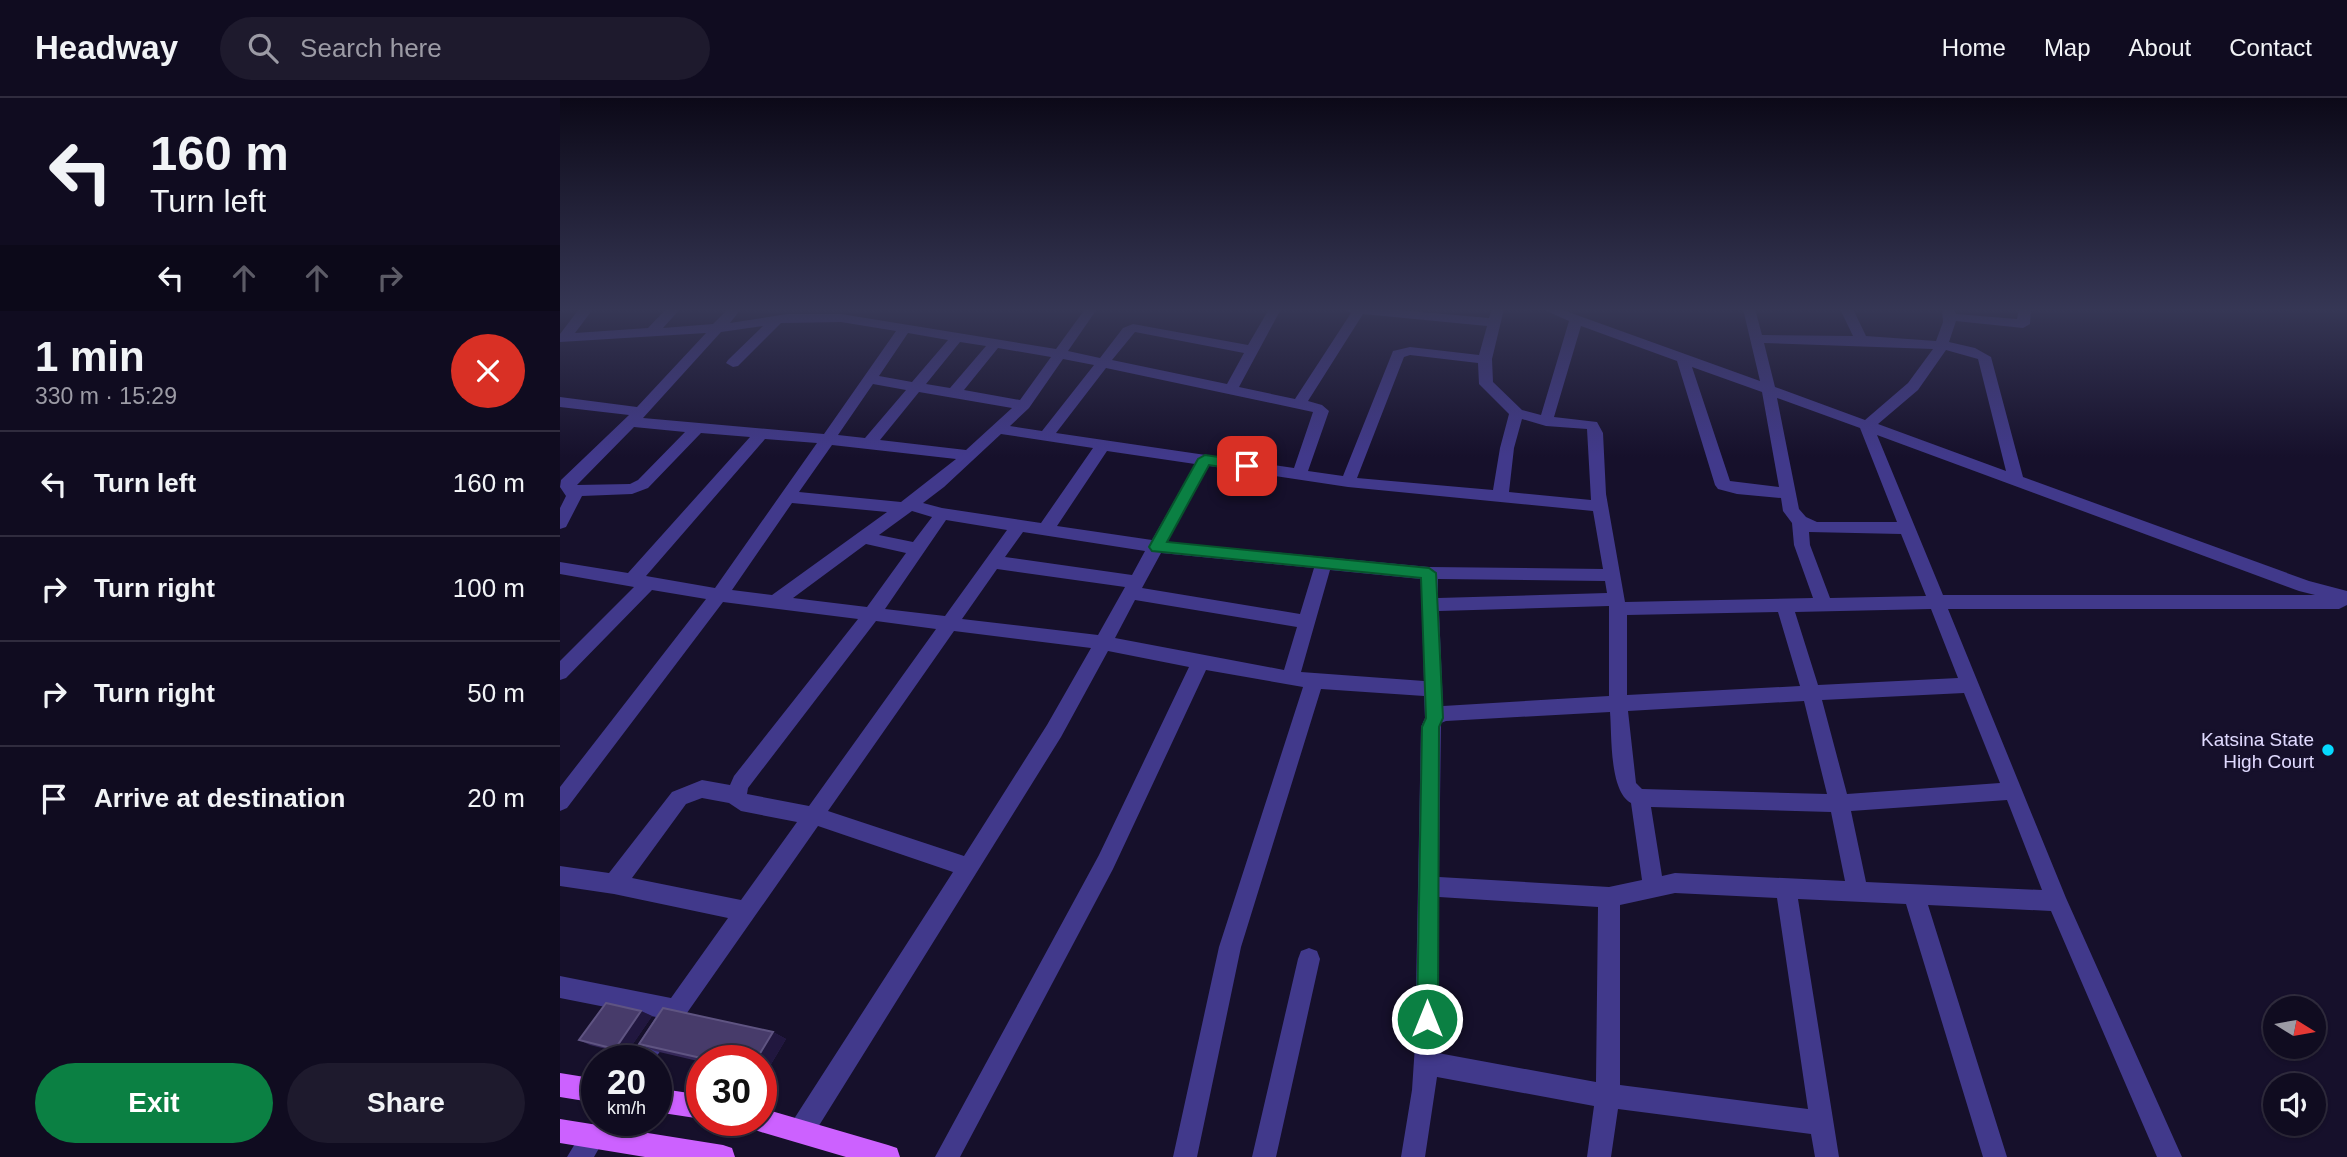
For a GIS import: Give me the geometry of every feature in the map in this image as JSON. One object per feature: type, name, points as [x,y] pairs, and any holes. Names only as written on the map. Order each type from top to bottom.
[{"type":"main road","points":[[560,1086],[581,1089]]},
{"type":"main road","points":[[777,1124],[888,1157]]},
{"type":"main road","points":[[560,1131],[581,1134]]},
{"type":"main road","points":[[594,1136],[723,1157]]},
{"type":"street","points":[[566,486],[691,358]]},
{"type":"street","points":[[733,363],[738,358]]},
{"type":"street","points":[[560,802],[719,595],[884,358]]},
{"type":"street","points":[[868,444],[940,358]]},
{"type":"street","points":[[954,393],[982,358]]},
{"type":"street","points":[[775,602],[939,483],[1024,405],[1058,358]]},
{"type":"street","points":[[1080,358],[1317,408],[1322,411],[1299,475]]},
{"type":"street","points":[[1046,436],[1108,358]]},
{"type":"street","points":[[1230,391],[1247,358]]},
{"type":"street","points":[[1298,405],[1326,358]]},
{"type":"street","points":[[1348,482],[1396,358]]},
{"type":"street","points":[[1472,358],[1485,360],[1483,378],[1517,413],[1546,421],[1592,425],[1595,433],[1600,506],[1617,604],[1618,702],[1626,784],[1632,793],[1640,798],[1841,803],[2012,791]]},
{"type":"street","points":[[1546,421],[1564,358]]},
{"type":"street","points":[[1761,358],[1791,511],[1800,521],[1815,528],[1906,528]]},
{"type":"street","points":[[1866,426],[1904,397],[1923,378],[1936,358]]},
{"type":"street","points":[[1984,358],[2016,481]]},
{"type":"street","points":[[1683,359],[2347,600]]},
{"type":"street","points":[[1683,359],[1723,485],[1737,489],[1788,493]]},
{"type":"street","points":[[869,379],[1024,405]]},
{"type":"street","points":[[560,402],[697,428],[827,439],[968,456]]},
{"type":"street","points":[[1500,496],[1507,448],[1517,413]]},
{"type":"street","points":[[1866,426],[2057,901],[2170,1157]]},
{"type":"street","points":[[566,486],[632,489],[643,484],[697,428]]},
{"type":"street","points":[[998,429],[1348,482],[1600,506]]},
{"type":"street","points":[[560,673],[642,580],[762,433]]},
{"type":"street","points":[[1046,528],[1103,445]]},
{"type":"street","points":[[801,1131],[1054,731],[1205,459]]},
{"type":"street","points":[[560,523],[574,496],[566,486]]},
{"type":"street","points":[[788,497],[905,506],[1157,547],[1429,573],[1612,575]]},
{"type":"street","points":[[735,794],[741,782],[871,615],[942,514]]},
{"type":"street","points":[[1800,521],[1802,545],[1825,604]]},
{"type":"street","points":[[651,1045],[952,624],[1020,524]]},
{"type":"street","points":[[865,538],[916,549]]},
{"type":"street","points":[[993,562],[1308,622]]},
{"type":"street","points":[[1290,679],[1324,563]]},
{"type":"street","points":[[560,568],[719,595],[1103,643],[1290,679],[1431,689]]},
{"type":"street","points":[[1413,1157],[1426,1063],[1430,727],[1434,718],[1429,573]]},
{"type":"street","points":[[1429,605],[2347,600]]},
{"type":"street","points":[[1784,605],[1813,693],[1841,803],[1858,893]]},
{"type":"street","points":[[947,1157],[1106,862],[1200,663]]},
{"type":"street","points":[[1185,1157],[1230,947],[1314,681]]},
{"type":"street","points":[[1434,718],[1444,713],[1618,702],[1969,685]]},
{"type":"street","points":[[614,884],[679,797],[702,789],[735,794],[741,802],[815,816],[968,867]]},
{"type":"street","points":[[1640,798],[1653,886]]},
{"type":"street","points":[[560,876],[614,884],[746,911]]},
{"type":"street","points":[[1429,886],[1609,897],[1675,883],[2057,901]]},
{"type":"street","points":[[1786,890],[1827,1157]]},
{"type":"street","points":[[1914,895],[1995,1157]]},
{"type":"street","points":[[1599,1157],[1608,1096],[1609,897]]},
{"type":"street","points":[[1264,1157],[1309,959]]},
{"type":"street","points":[[560,987],[676,1010]]},
{"type":"street","points":[[1426,1063],[1608,1096],[1822,1123]]},
{"type":"street","points":[[579,1157],[594,1136]]},
{"type":"building","points":[[606,1003],[641,1011],[618,1045],[599,1045],[579,1040]]},
{"type":"building","points":[[663,1008],[773,1032],[765,1045],[686,1045],[686,1055],[672,1051],[672,1045],[639,1044]]},
{"type":"place","name":"Katsina State High Court","points":[[2328,750]]},
{"type":"route","points":[[1247,466],[1205,459],[1157,547],[1429,573],[1434,718],[1430,727],[1427,1019]]}]
